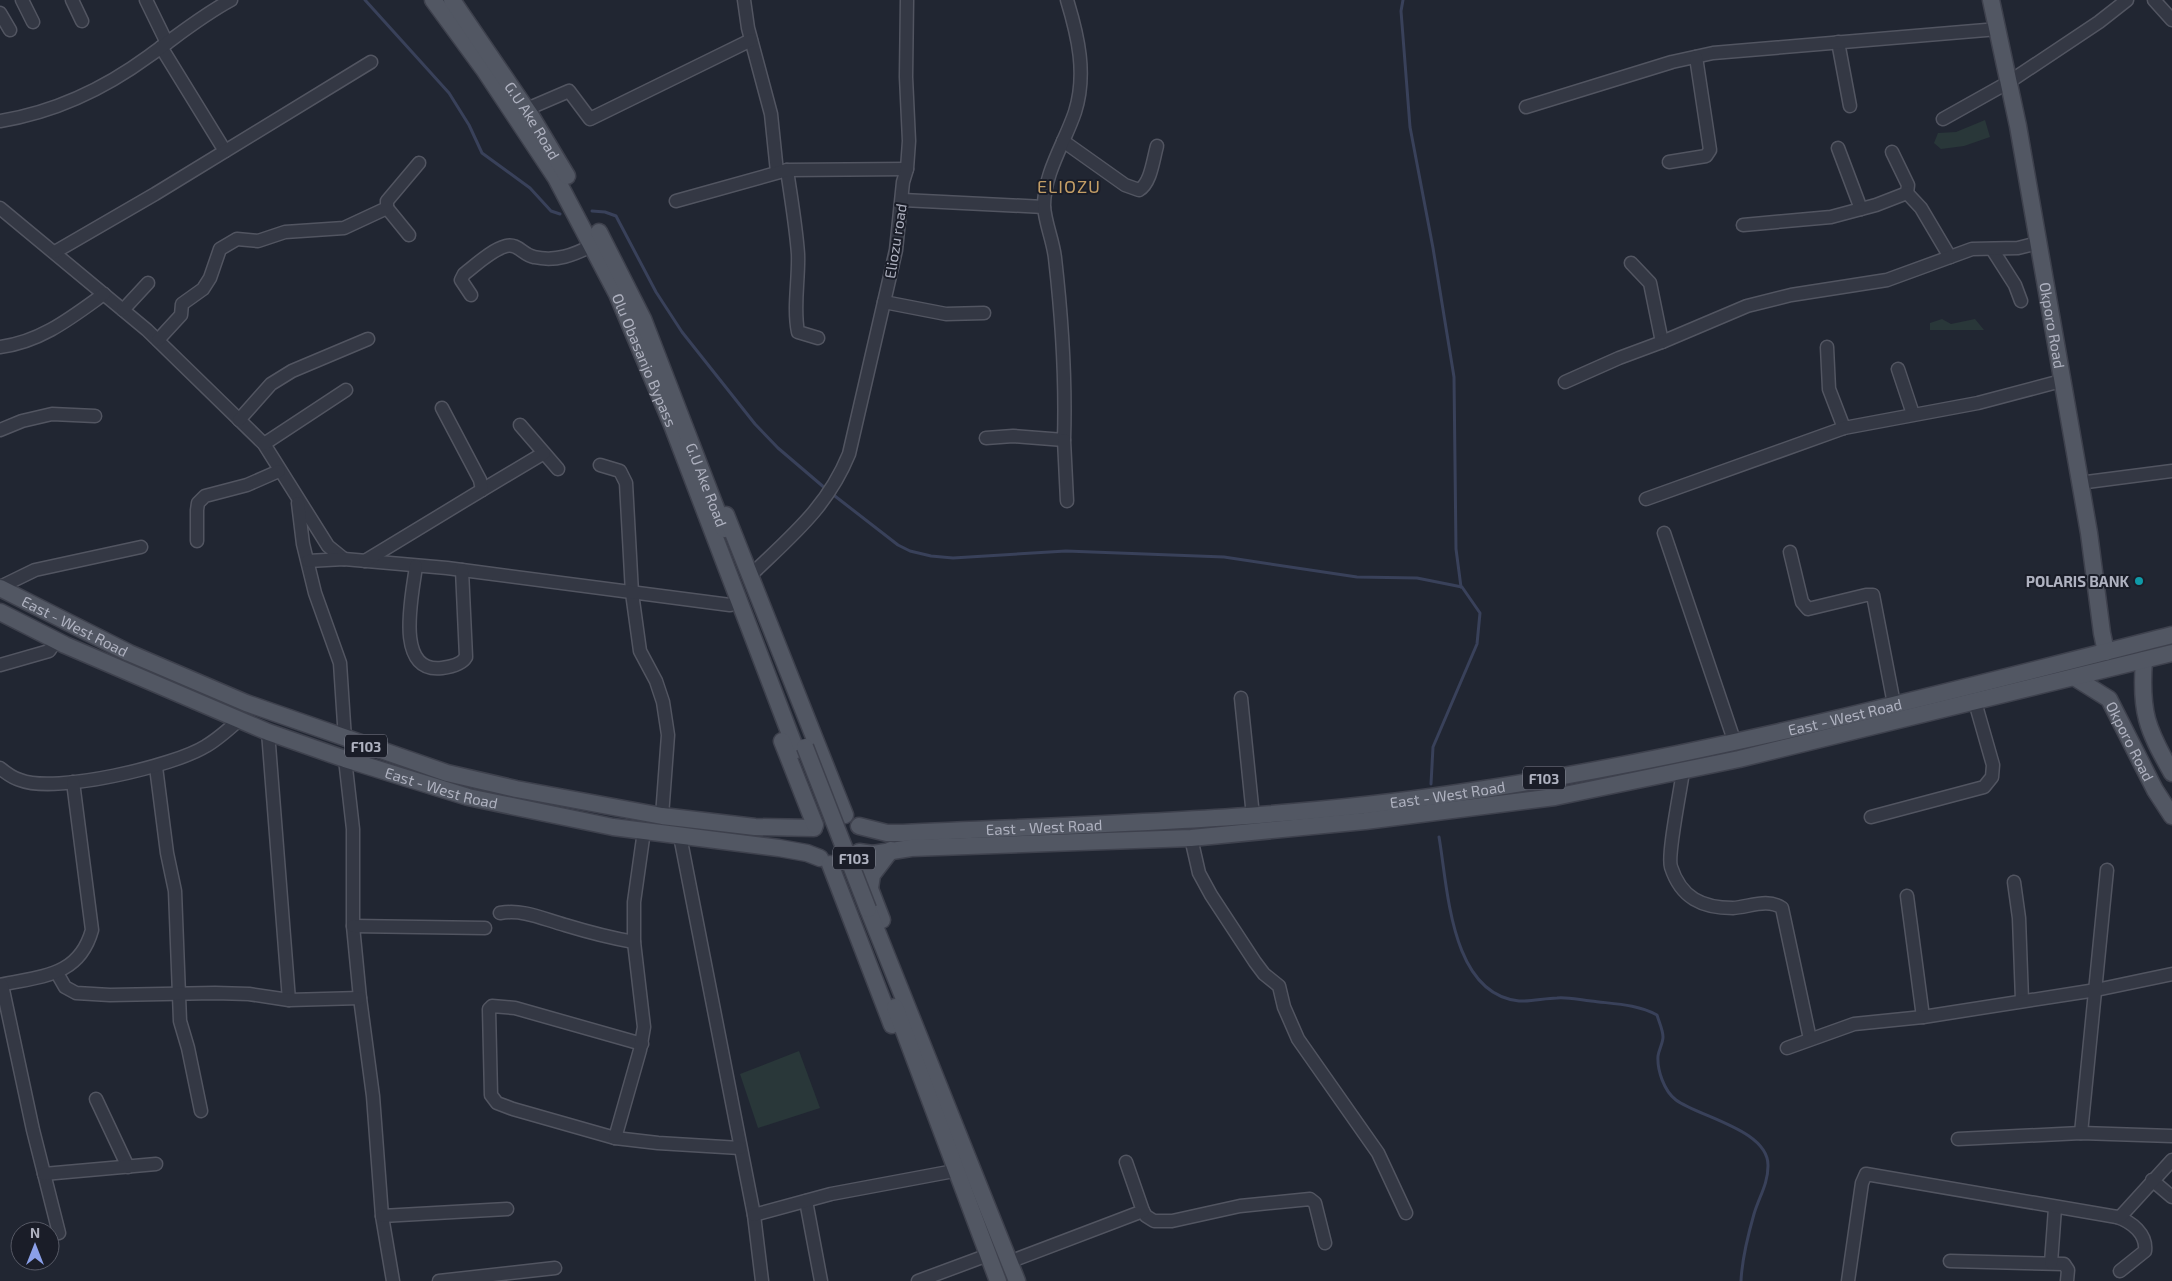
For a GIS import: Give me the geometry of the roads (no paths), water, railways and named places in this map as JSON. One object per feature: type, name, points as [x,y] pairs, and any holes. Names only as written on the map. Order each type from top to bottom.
[{"type":"main road","name":"Olu Obasanjo Bypass","points":[[434,0],[485,71],[551,170],[593,245],[678,424],[800,749],[971,1187]]},
{"type":"main road","name":"G.U Ake Road","points":[[452,0],[526,109],[586,209],[624,280],[643,319],[678,424]]},
{"type":"main road","name":"Okporo Road","points":[[1991,0],[2010,82],[2062,381],[2106,652]]},
{"type":"main road","points":[[678,424],[718,496],[845,815]]},
{"type":"main road","points":[[678,424],[682,474],[693,507],[815,827]]},
{"type":"main road","name":"East - West Road","points":[[0,588],[129,653],[246,703],[447,774],[533,793],[662,816],[755,827],[815,827]]},
{"type":"main road","name":"East - West Road","points":[[0,612],[56,641],[268,732],[345,759],[468,798],[644,831],[779,848],[806,853],[825,861]]},
{"type":"main road","name":"East - West Road","points":[[859,826],[887,833],[903,833],[1160,823],[1253,816],[1457,794],[1636,764],[1735,743],[2172,635]]},
{"type":"main road","name":"East - West Road","points":[[858,854],[873,854],[891,850],[1191,838],[1365,821],[1546,798],[1683,771],[2172,654]]},
{"type":"main road","name":"Okporo Road","points":[[2144,660],[2142,693],[2144,711],[2156,744],[2172,773]]},
{"type":"main road","name":"Okporo Road","points":[[2077,678],[2109,698],[2155,790],[2172,816]]},
{"type":"main road","points":[[2120,719],[2144,711]]},
{"type":"main road","name":"F103","points":[[832,814],[845,815],[859,826],[862,840],[858,854],[847,863],[825,861],[812,844],[815,827],[820,820],[832,814]]},
{"type":"main road","points":[[870,888],[872,875],[891,850]]},
{"type":"main road","points":[[858,854],[950,1095],[988,1255],[998,1281]]},
{"type":"main road","points":[[825,861],[938,1143],[954,1172],[971,1187],[1017,1281]]},
{"type":"street","points":[[22,0],[34,22]]},
{"type":"street","points":[[72,0],[82,21]]},
{"type":"street","points":[[146,0],[164,45],[225,151]]},
{"type":"street","points":[[0,121],[32,116],[67,104],[105,85],[164,45],[214,4],[231,0]]},
{"type":"street","points":[[744,0],[751,40],[771,114],[782,171],[794,204],[798,255],[796,320],[798,332],[818,338]]},
{"type":"street","name":"Eliozu road","points":[[750,576],[820,507],[840,476],[855,432],[896,250],[903,200],[903,182],[907,169],[909,141],[906,77],[907,0]]},
{"type":"street","points":[[1067,0],[1079,39],[1080,69],[1075,110],[1046,186],[1044,207],[1054,246],[1064,339],[1064,440],[1067,500]]},
{"type":"street","points":[[1943,119],[2010,82],[2099,22],[2127,0]]},
{"type":"street","points":[[2154,0],[2172,20]]},
{"type":"street","points":[[0,13],[10,30]]},
{"type":"street","points":[[1526,107],[1604,81],[1696,56],[1772,47],[1998,29]]},
{"type":"street","points":[[526,109],[569,91],[590,119],[751,40]]},
{"type":"street","points":[[1838,42],[1850,106]]},
{"type":"street","points":[[1669,162],[1706,156],[1710,150],[1696,56]]},
{"type":"street","points":[[55,252],[371,62]]},
{"type":"street","points":[[1063,141],[1124,185],[1138,190],[1144,187],[1157,146]]},
{"type":"street","points":[[1838,148],[1861,209]]},
{"type":"street","points":[[1892,152],[1908,185],[1907,193]]},
{"type":"street","points":[[409,235],[387,208],[387,201],[419,163]]},
{"type":"street","points":[[676,201],[782,171],[907,169]]},
{"type":"street","points":[[1743,225],[1831,217],[1907,193]]},
{"type":"street","points":[[1907,193],[1921,208],[1950,257]]},
{"type":"street","points":[[903,200],[1044,207]]},
{"type":"street","points":[[0,208],[158,340],[264,444],[297,500],[328,546],[344,559]]},
{"type":"street","points":[[158,340],[180,315],[182,304],[203,289],[210,278],[220,249],[228,243],[237,238],[258,241],[285,232],[344,228],[387,208]]},
{"type":"street","points":[[1565,382],[1747,306],[1791,295],[1887,280],[1972,249],[2018,248],[2038,243]]},
{"type":"street","points":[[471,295],[461,280],[464,274],[506,246],[515,246],[532,257],[547,258],[570,257],[593,245]]},
{"type":"street","points":[[1992,249],[2015,285],[2021,301]]},
{"type":"street","points":[[1631,263],[1650,283],[1654,294],[1662,342]]},
{"type":"street","points":[[123,310],[148,283]]},
{"type":"street","points":[[0,347],[17,345],[52,330],[104,294]]},
{"type":"street","points":[[884,302],[946,314],[966,315],[984,313]]},
{"type":"street","points":[[239,420],[271,384],[292,371],[368,339]]},
{"type":"street","points":[[1827,347],[1830,389],[1844,428]]},
{"type":"street","points":[[1898,370],[1912,414]]},
{"type":"street","points":[[1646,499],[1844,428],[1978,403],[2062,381]]},
{"type":"street","points":[[264,444],[346,390]]},
{"type":"street","points":[[442,408],[480,480],[482,490]]},
{"type":"street","points":[[0,430],[52,414],[95,416]]},
{"type":"street","points":[[520,425],[558,470]]},
{"type":"street","points":[[986,438],[1013,436],[1064,440]]},
{"type":"street","points":[[365,561],[544,453]]},
{"type":"street","points":[[600,464],[620,471],[626,483],[632,593],[640,651],[656,681],[663,702],[668,735],[662,816]]},
{"type":"street","points":[[197,541],[198,503],[205,496],[247,484],[279,471]]},
{"type":"street","points":[[2079,483],[2172,471]]},
{"type":"street","points":[[297,500],[302,544],[315,593],[340,664],[345,739]]},
{"type":"street","points":[[1664,532],[1735,743]]},
{"type":"street","points":[[0,588],[35,570],[141,547]]},
{"type":"street","points":[[1790,552],[1802,602],[1808,609],[1873,595],[1894,704]]},
{"type":"street","points":[[308,561],[344,559],[462,570],[730,605]]},
{"type":"street","points":[[416,566],[410,624],[411,646],[422,664],[436,668],[455,665],[466,657],[462,570]]},
{"type":"street","points":[[0,665],[49,650],[56,641]]},
{"type":"street","points":[[1241,698],[1253,816]]},
{"type":"street","points":[[1871,817],[1984,787],[1992,777],[1993,765],[1975,702]]},
{"type":"street","points":[[0,768],[20,781],[38,784],[74,782],[156,767],[206,746],[240,720]]},
{"type":"street","points":[[268,732],[289,1000]]},
{"type":"street","points":[[345,759],[353,829],[354,926],[360,998],[373,1096],[382,1216],[393,1281]]},
{"type":"street","points":[[156,767],[178,922],[180,1021],[188,1048],[201,1111]]},
{"type":"street","points":[[1683,771],[1671,866],[1684,891],[1701,904],[1733,908],[1772,903],[1782,908],[1810,1039]]},
{"type":"street","points":[[56,1221],[1,985],[57,973],[70,966],[88,945],[92,930],[74,782]]},
{"type":"street","points":[[615,1138],[642,1044],[644,1027],[634,942],[634,902],[644,831]]},
{"type":"street","points":[[680,836],[754,1215],[762,1281]]},
{"type":"street","points":[[1191,838],[1199,872],[1211,895],[1255,962],[1264,974],[1279,986],[1284,1007],[1298,1039],[1378,1153],[1406,1213]]},
{"type":"street","points":[[2081,1133],[2107,870]]},
{"type":"street","points":[[2014,882],[2019,918],[2022,1000]]},
{"type":"street","points":[[1907,896],[1923,1017]]},
{"type":"street","points":[[500,912],[527,912],[607,937],[634,942]]},
{"type":"street","points":[[354,926],[485,928]]},
{"type":"street","points":[[57,973],[65,987],[76,993],[249,994],[289,1000],[360,998]]},
{"type":"street","points":[[1787,1048],[1854,1024],[1923,1017],[2022,1000],[2096,990],[2172,974]]},
{"type":"street","points":[[642,1044],[515,1008],[492,1006],[489,1009],[491,1095],[498,1103],[615,1138],[658,1144],[740,1148]]},
{"type":"street","points":[[96,1100],[128,1167]]},
{"type":"street","points":[[1958,1138],[2081,1133],[2172,1136]]},
{"type":"street","points":[[2117,1217],[2121,1216],[2172,1160]]},
{"type":"street","points":[[1126,1162],[1143,1210],[1146,1216],[1154,1221],[1172,1221],[1240,1206],[1310,1199],[1315,1202],[1325,1243]]},
{"type":"street","points":[[44,1174],[156,1164]]},
{"type":"street","points":[[754,1215],[806,1201],[954,1172]]},
{"type":"street","points":[[1848,1281],[1862,1183],[1866,1174],[2055,1208],[2117,1217],[2128,1221],[2139,1231],[2146,1245],[2145,1251],[2120,1271]]},
{"type":"street","points":[[2152,1180],[2172,1197]]},
{"type":"street","points":[[806,1201],[821,1281]]},
{"type":"street","points":[[2051,1263],[2055,1208]]},
{"type":"street","points":[[382,1216],[507,1209]]},
{"type":"street","points":[[1009,1262],[1143,1210]]},
{"type":"street","points":[[918,1281],[988,1255]]},
{"type":"street","points":[[1950,1261],[2051,1263],[2067,1266],[2067,1281]]},
{"type":"street","points":[[439,1281],[555,1268]]},
{"type":"waterway","points":[[365,0],[449,93],[469,125],[482,153],[530,188],[551,211],[560,214]]},
{"type":"waterway","points":[[1403,0],[1401,11],[1410,127],[1433,248],[1454,377],[1456,549],[1461,587]]},
{"type":"waterway","points":[[592,211],[605,212],[616,216],[656,292],[682,332],[755,424],[778,448],[826,489]]},
{"type":"waterway","points":[[831,493],[898,545],[910,551],[931,556],[953,558],[1066,551],[1224,557],[1357,577],[1417,578],[1462,587],[1480,613],[1477,644],[1433,747],[1431,784]]},
{"type":"waterway","points":[[1439,837],[1456,936],[1466,959],[1479,980],[1496,994],[1519,1001],[1570,998],[1633,1007],[1657,1015],[1663,1037],[1658,1056],[1659,1068],[1662,1080],[1668,1091],[1676,1100],[1745,1134],[1757,1143],[1765,1154],[1768,1166],[1767,1179],[1754,1214],[1741,1281]]},
{"type":"place","name":"POLARIS BANK","points":[[2139,581]]},
{"type":"district","name":"ELIOZU","points":[[1069,186]]}]
